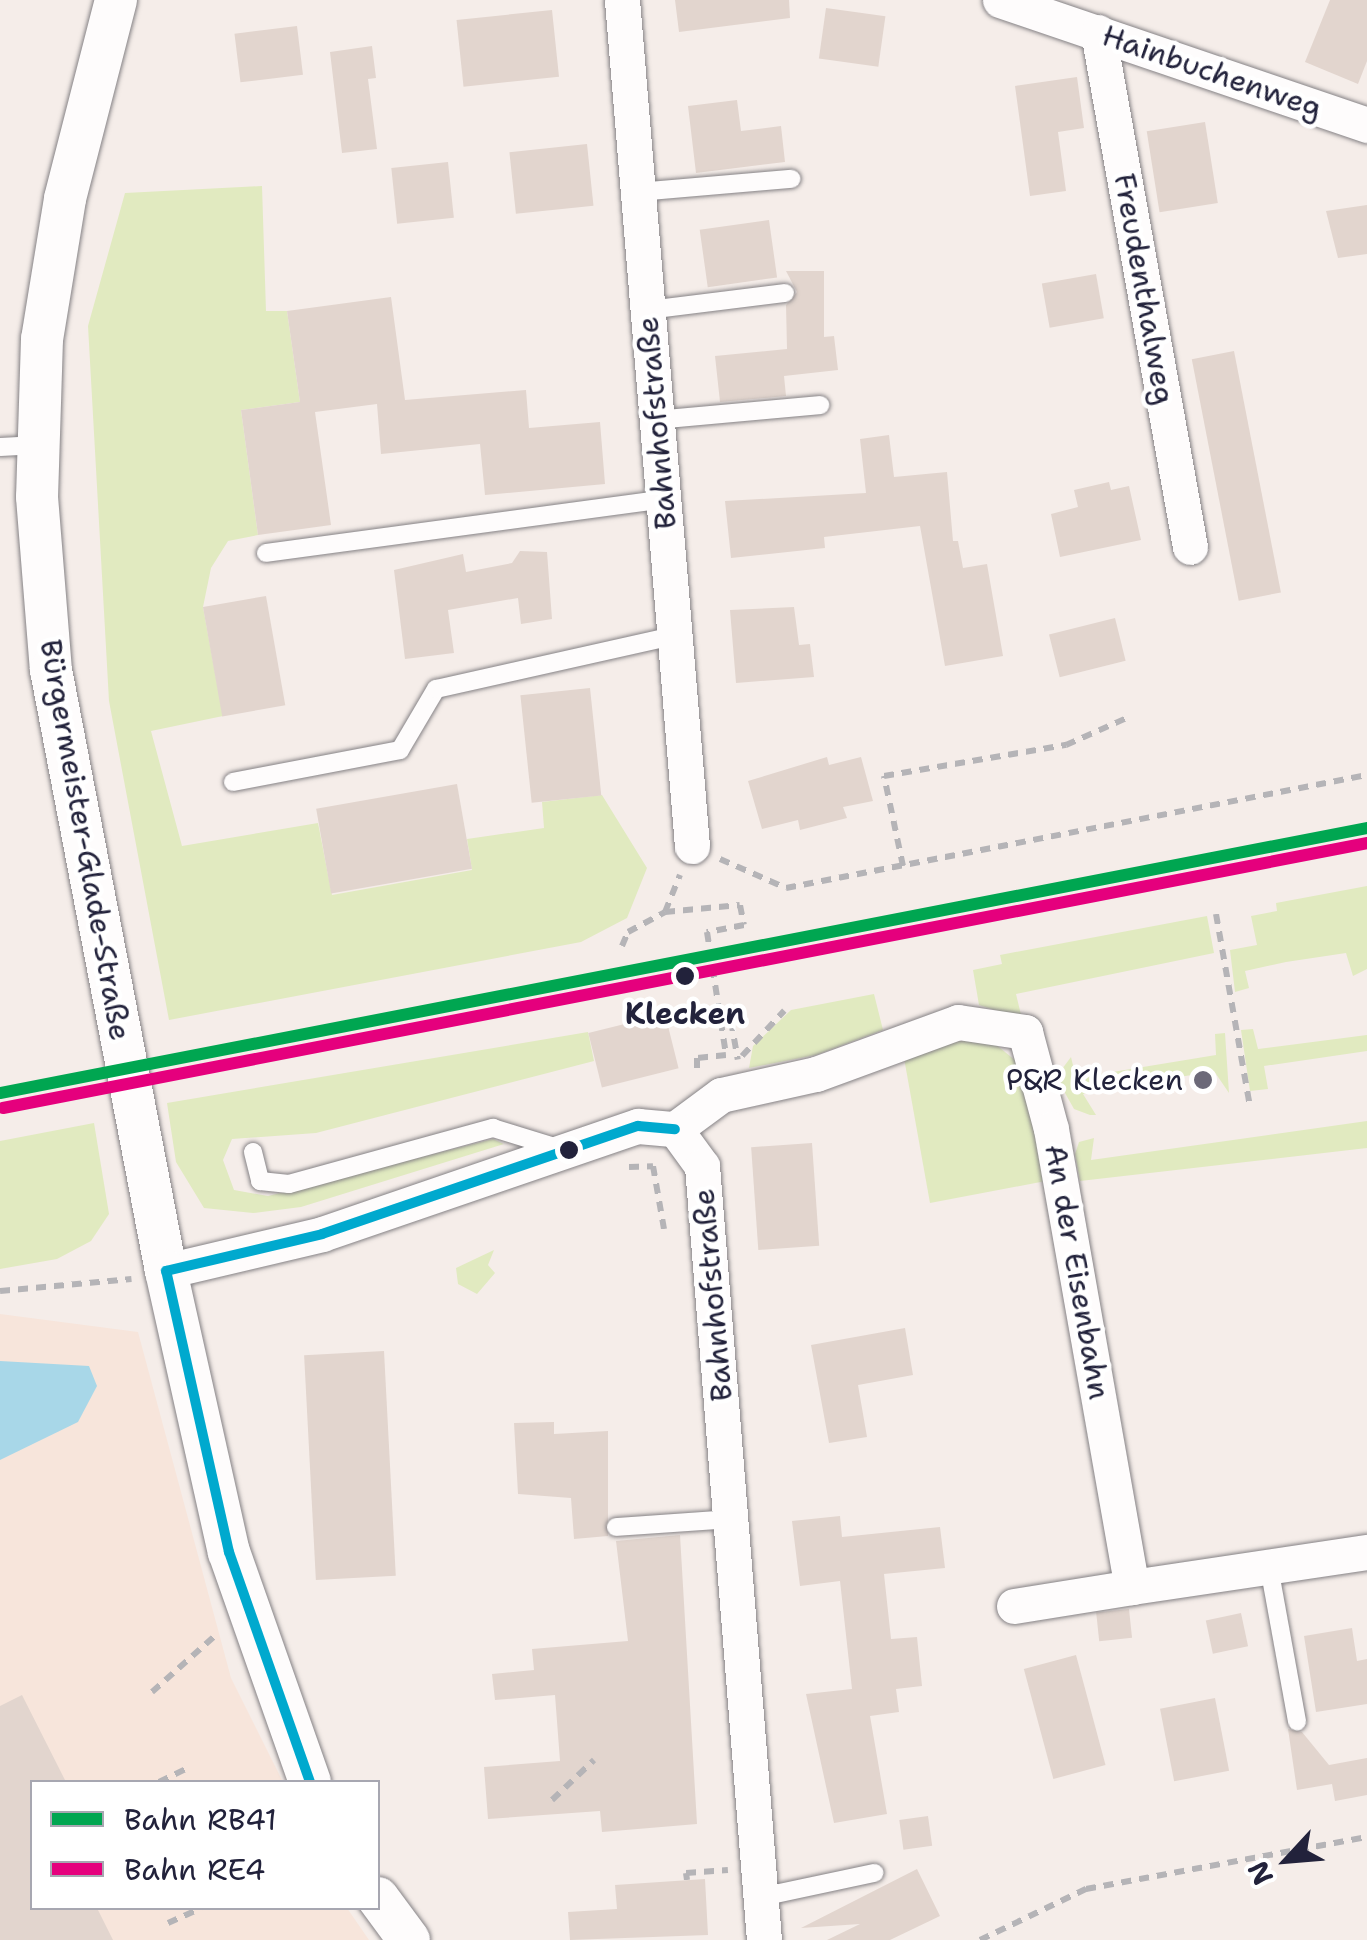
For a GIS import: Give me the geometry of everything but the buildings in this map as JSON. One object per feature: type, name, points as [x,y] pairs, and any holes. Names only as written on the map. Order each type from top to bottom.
[{"type":"street","name":"Bürgermeister-Glade-Straße","points":[[116,0],[65,199],[42,339],[19,446],[51,670],[166,1271],[229,1552],[309,1780]]},
{"type":"street","name":"Bahnhofstraße","points":[[622,0],[692,846]]},
{"type":"street","name":"Hainbuchenweg","points":[[1000,0],[1042,8],[1098,32],[1367,125]]},
{"type":"street","name":"Freudenthalweg","points":[[1098,32],[1190,546]]},
{"type":"street","name":"An der Eisenbahn","points":[[675,1129],[721,1096],[816,1074],[958,1022],[1026,1032],[1052,1129],[1132,1588]]},
{"type":"street","points":[[166,1271],[322,1234],[638,1126],[675,1129]]},
{"type":"street","name":"Bahnhofstraße","points":[[675,1129],[702,1166],[764,1940]]},
{"type":"street","points":[[1014,1606],[1367,1552]]},
{"type":"street","points":[[380,1901],[409,1940]]},
{"type":"lane","points":[[638,192],[791,179]]},
{"type":"lane","points":[[648,310],[785,293]]},
{"type":"lane","points":[[656,420],[820,404]]},
{"type":"lane","points":[[266,553],[663,499]]},
{"type":"lane","points":[[232,782],[400,750],[436,689],[674,636]]},
{"type":"lane","points":[[253,1152],[260,1182],[289,1184],[493,1128],[570,1152]]},
{"type":"lane","points":[[616,1527],[730,1519]]},
{"type":"lane","points":[[1268,1567],[1297,1721]]},
{"type":"lane","points":[[759,1882],[874,1873]]},
{"type":"path","points":[[903,866],[884,776],[1066,745],[1131,716]]},
{"type":"path","points":[[692,846],[786,888],[1367,775]]},
{"type":"path","points":[[622,946],[628,932],[666,912],[740,905],[744,925],[706,932],[726,1055],[697,1058]]},
{"type":"path","points":[[1216,914],[1249,1102]]},
{"type":"path","points":[[738,1062],[784,1011]]},
{"type":"path","points":[[613,1169],[653,1166],[664,1229]]},
{"type":"path","points":[[0,1291],[112,1283],[166,1271]]},
{"type":"path","points":[[152,1692],[218,1633],[250,1617]]},
{"type":"path","points":[[552,1800],[594,1760]]},
{"type":"path","points":[[163,1780],[190,1767]]},
{"type":"path","points":[[980,1940],[1086,1889],[1367,1837]]},
{"type":"path","points":[[687,1880],[686,1874],[759,1882]]},
{"type":"path","points":[[168,1923],[197,1910]]},
{"type":"shaded area","points":[[0,1314],[138,1332],[231,1678],[282,1780],[30,1780],[30,1910],[348,1910],[369,1940],[0,1940]]},
{"type":"green space","points":[[262,186],[266,311],[287,311],[300,402],[241,410],[258,535],[228,541],[211,568],[203,607],[223,716],[151,731],[182,846],[318,823],[332,895],[472,870],[467,839],[544,828],[542,802],[602,795],[647,868],[627,918],[581,942],[169,1020],[109,701],[88,326],[125,193]]},
{"type":"green space","points":[[1367,886],[1367,969],[1353,976],[1346,953],[1286,962],[1245,971],[1249,988],[1235,992],[1230,950],[1257,945],[1251,916],[1277,911],[1276,903]]},
{"type":"green space","points":[[1207,916],[1214,953],[1016,994],[1022,1019],[979,1005],[973,970],[1002,964],[1000,955]]},
{"type":"green space","points":[[874,994],[883,1030],[816,1055],[749,1068],[753,1046],[791,1010]]},
{"type":"green space","points":[[1253,1029],[1258,1049],[1367,1035],[1367,1051],[1264,1066],[1268,1089],[1250,1091],[1241,1030]]},
{"type":"green space","points":[[588,1032],[594,1061],[316,1133],[232,1139],[223,1160],[234,1190],[268,1196],[493,1139],[504,1144],[301,1207],[253,1213],[204,1208],[176,1162],[167,1103]]},
{"type":"green space","points":[[1225,1033],[1229,1093],[1214,1071],[1083,1094],[1096,1115],[1090,1115],[1074,1109],[1056,1077],[1071,1057],[1076,1078],[1216,1055],[1215,1034]]},
{"type":"green space","points":[[945,1042],[994,1043],[1016,1061],[1051,1180],[930,1203],[904,1058]]},
{"type":"green space","points":[[1367,1121],[1367,1148],[1080,1181],[1075,1154],[1079,1142],[1094,1138],[1091,1160]]},
{"type":"green space","points":[[94,1123],[109,1214],[91,1241],[57,1259],[0,1269],[0,1141]]},
{"type":"green space","points":[[494,1250],[488,1265],[495,1273],[477,1294],[458,1284],[456,1268]]},
{"type":"water","points":[[0,1361],[89,1366],[97,1386],[78,1422],[0,1460]]},
{"type":"rail line","name":"RB41","points":[[0,1093],[1367,828]]},
{"type":"rail line","name":"RE4","points":[[3,1108],[1367,843]]},
{"type":"transit line","points":[[309,1780],[229,1552],[166,1271],[322,1234],[638,1126],[675,1129]]},
{"type":"place","name":"Klecken","points":[[685,976]]},
{"type":"place","name":"P&R Klecken","points":[[1203,1080]]}]
